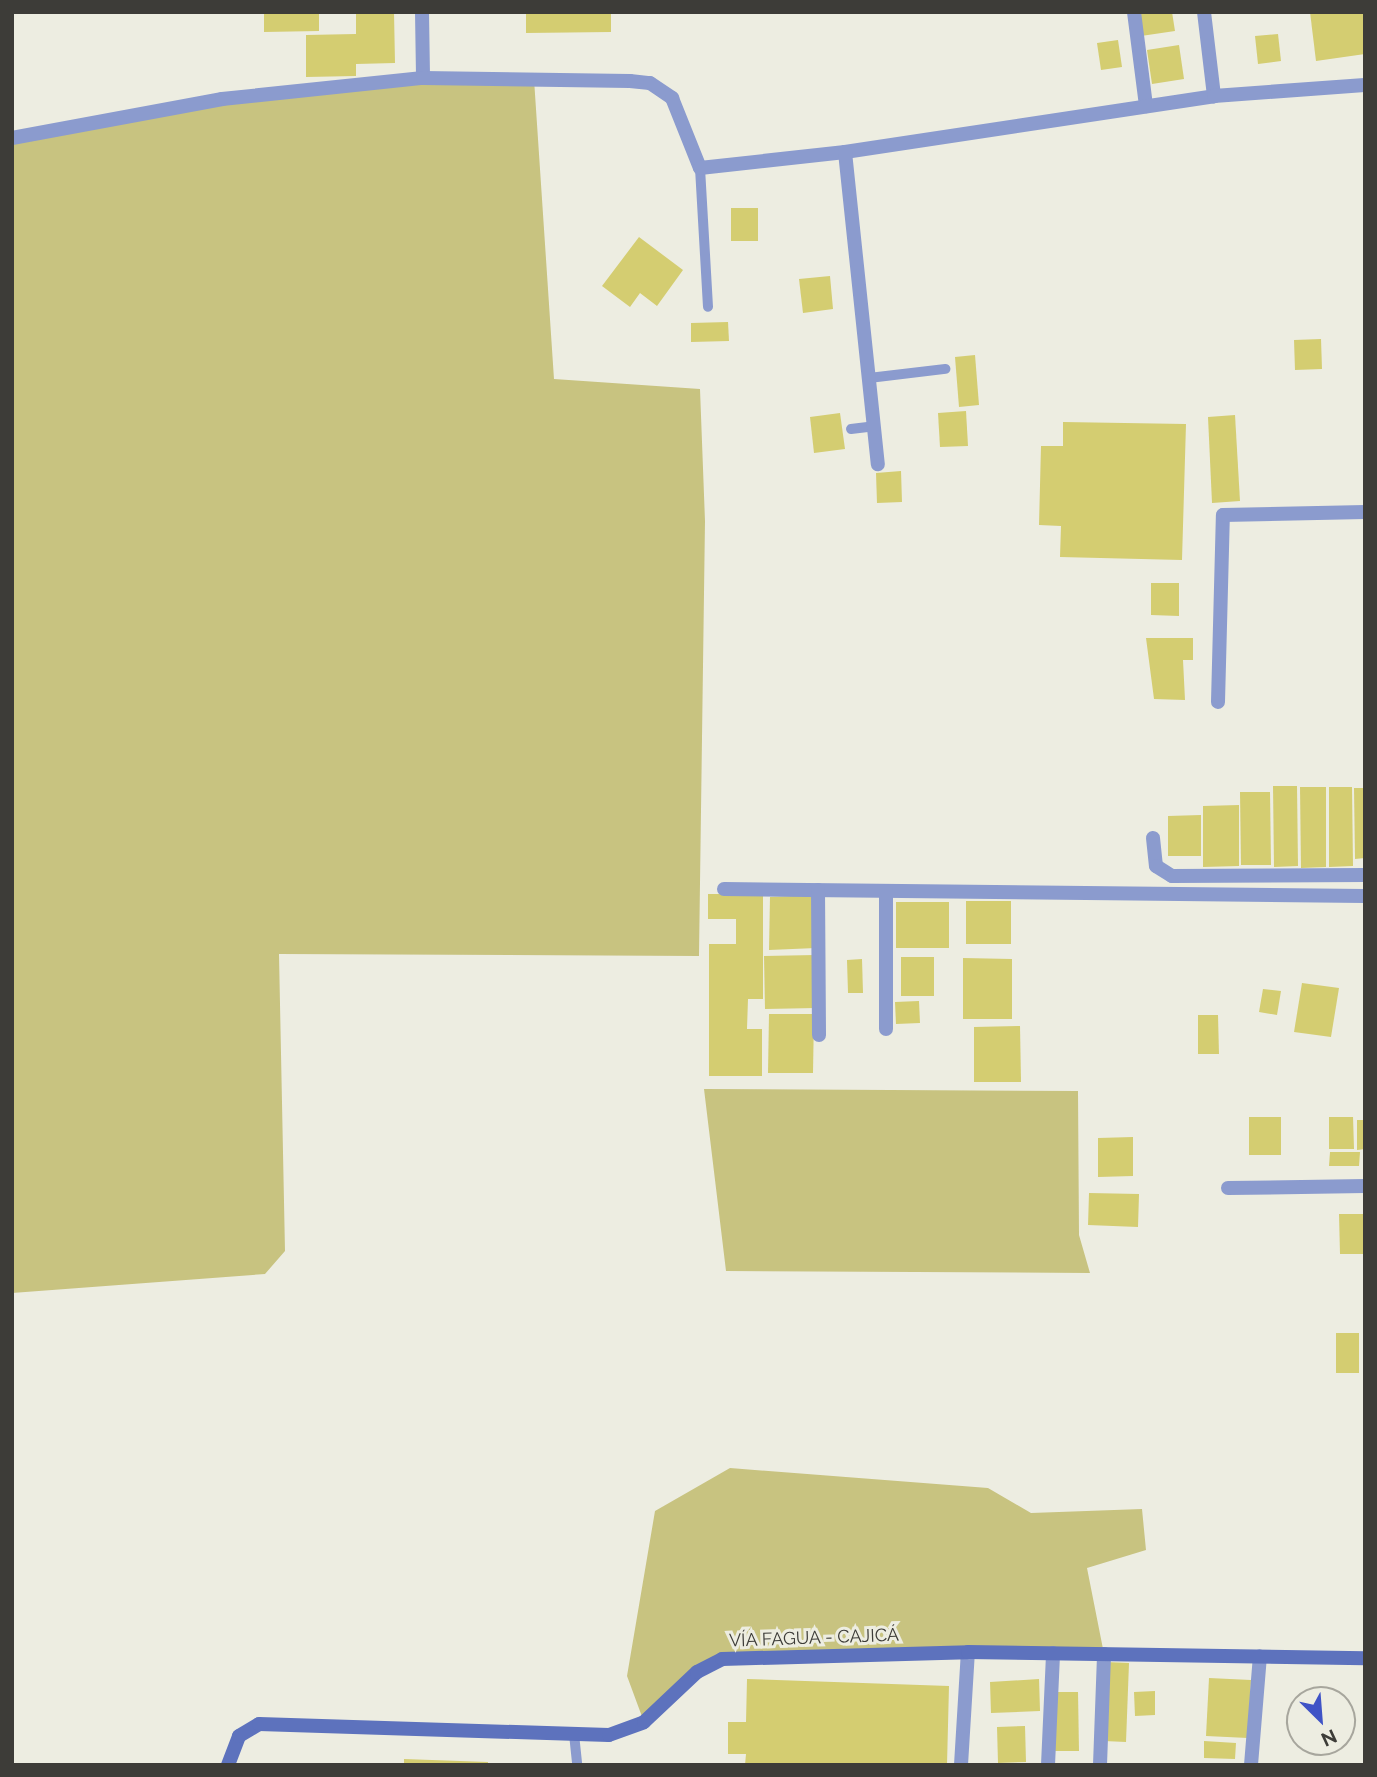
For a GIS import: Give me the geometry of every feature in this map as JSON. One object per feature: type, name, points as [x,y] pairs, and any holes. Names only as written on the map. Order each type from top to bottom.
[{"type":"street","points":[[422,12],[423,78]]},
{"type":"street","points":[[1134,12],[1146,106]]},
{"type":"street","points":[[1204,12],[1214,96]]},
{"type":"street","points":[[12,138],[222,99],[423,78],[650,83],[672,98],[700,168],[845,152],[1214,96],[1365,85]]},
{"type":"street","points":[[845,152],[878,464]]},
{"type":"street","points":[[1218,702],[1223,515],[1365,512]]},
{"type":"street","points":[[1153,838],[1156,866],[1172,876],[1365,875]]},
{"type":"street","points":[[724,889],[1365,896]]},
{"type":"street","points":[[818,890],[819,1035]]},
{"type":"street","points":[[886,891],[886,1029]]},
{"type":"street","points":[[1227,1188],[1365,1186]]},
{"type":"street","points":[[961,1765],[968,1652]]},
{"type":"street","name":"VÍA FAGUA - CAJICÁ","points":[[228,1765],[239,1736],[259,1724],[609,1735],[644,1722],[697,1672],[722,1659],[968,1652],[1365,1658]]},
{"type":"street","points":[[1048,1765],[1053,1653]]},
{"type":"street","points":[[1100,1765],[1104,1654]]},
{"type":"street","points":[[1251,1765],[1260,1656]]},
{"type":"lane","points":[[700,168],[708,307]]},
{"type":"lane","points":[[869,378],[945,369]]},
{"type":"lane","points":[[851,429],[874,426]]},
{"type":"lane","points":[[574,1734],[577,1765]]},
{"type":"shaded area","points":[[423,78],[534,79],[554,379],[700,389],[705,521],[699,956],[279,954],[285,1251],[265,1274],[12,1293],[12,138],[222,99]]},
{"type":"shaded area","points":[[704,1089],[1078,1091],[1079,1235],[1090,1273],[726,1271]]},
{"type":"shaded area","points":[[730,1468],[988,1488],[1031,1513],[1142,1509],[1146,1550],[1087,1568],[1104,1654],[722,1659],[644,1722],[627,1676],[655,1511]]},
{"type":"building","points":[[264,12],[319,12],[319,31],[264,32]]},
{"type":"building","points":[[356,12],[394,12],[395,63],[356,64],[356,76],[306,77],[306,35],[356,34]]},
{"type":"building","points":[[526,12],[611,12],[611,32],[526,33]]},
{"type":"building","points":[[1138,12],[1172,12],[1175,31],[1141,36]]},
{"type":"building","points":[[1310,12],[1365,12],[1365,54],[1316,61]]},
{"type":"building","points":[[1278,34],[1281,61],[1258,64],[1255,36]]},
{"type":"building","points":[[1118,40],[1122,67],[1101,70],[1097,43]]},
{"type":"building","points":[[1179,45],[1184,79],[1152,84],[1147,50]]},
{"type":"building","points":[[731,208],[758,208],[758,241],[731,241]]},
{"type":"building","points":[[639,237],[683,270],[657,306],[640,293],[630,307],[602,286]]},
{"type":"building","points":[[830,276],[833,309],[803,313],[799,279]]},
{"type":"building","points":[[728,322],[729,341],[691,342],[691,323]]},
{"type":"building","points":[[1321,339],[1322,369],[1295,370],[1294,340]]},
{"type":"building","points":[[975,355],[979,405],[959,407],[955,357]]},
{"type":"building","points":[[966,411],[968,446],[940,447],[938,413]]},
{"type":"building","points":[[840,413],[845,449],[814,453],[810,417]]},
{"type":"building","points":[[1235,415],[1240,501],[1212,503],[1208,417]]},
{"type":"building","points":[[1063,422],[1186,424],[1182,560],[1060,557],[1061,526],[1039,525],[1041,446],[1063,446]]},
{"type":"building","points":[[901,471],[902,502],[877,503],[876,473]]},
{"type":"building","points":[[1151,583],[1179,583],[1179,616],[1151,615]]},
{"type":"building","points":[[1146,638],[1193,638],[1193,660],[1183,660],[1185,700],[1154,699]]},
{"type":"building","points":[[1273,786],[1297,786],[1298,866],[1274,867]]},
{"type":"building","points":[[1300,787],[1326,787],[1326,867],[1301,868]]},
{"type":"building","points":[[1329,787],[1352,787],[1353,866],[1329,867]]},
{"type":"building","points":[[1354,788],[1365,788],[1365,858],[1355,859]]},
{"type":"building","points":[[1240,792],[1270,792],[1271,865],[1241,865]]},
{"type":"building","points":[[1239,805],[1239,866],[1203,867],[1203,806]]},
{"type":"building","points":[[1201,815],[1201,856],[1168,856],[1168,816]]},
{"type":"building","points":[[708,894],[763,894],[763,999],[748,999],[747,1029],[762,1029],[762,1076],[709,1076],[709,944],[736,944],[736,919],[708,919]]},
{"type":"building","points":[[816,895],[816,948],[769,950],[770,897]]},
{"type":"building","points":[[966,901],[1011,901],[1011,944],[966,944]]},
{"type":"building","points":[[896,902],[949,902],[949,948],[896,948]]},
{"type":"building","points":[[815,955],[816,1008],[765,1009],[764,956]]},
{"type":"building","points":[[901,957],[934,957],[934,996],[901,996]]},
{"type":"building","points":[[963,958],[1012,959],[1012,1019],[963,1019]]},
{"type":"building","points":[[862,959],[863,993],[848,993],[847,960]]},
{"type":"building","points":[[1302,983],[1339,988],[1331,1037],[1294,1032]]},
{"type":"building","points":[[1263,989],[1281,991],[1277,1015],[1259,1012]]},
{"type":"building","points":[[919,1001],[920,1023],[896,1024],[895,1002]]},
{"type":"building","points":[[769,1014],[814,1014],[813,1073],[768,1073]]},
{"type":"building","points":[[1198,1015],[1218,1015],[1219,1054],[1198,1054]]},
{"type":"building","points":[[1020,1026],[1021,1082],[974,1082],[974,1027]]},
{"type":"building","points":[[1249,1117],[1281,1117],[1281,1155],[1249,1155]]},
{"type":"building","points":[[1329,1117],[1353,1117],[1354,1149],[1329,1149]]},
{"type":"building","points":[[1357,1120],[1365,1120],[1365,1149],[1357,1150]]},
{"type":"building","points":[[1133,1137],[1133,1176],[1098,1177],[1098,1138]]},
{"type":"building","points":[[1330,1152],[1360,1152],[1359,1166],[1329,1166]]},
{"type":"building","points":[[1089,1193],[1139,1194],[1138,1227],[1088,1225]]},
{"type":"building","points":[[1339,1214],[1365,1214],[1365,1254],[1340,1254]]},
{"type":"building","points":[[1336,1333],[1359,1333],[1359,1373],[1336,1373]]},
{"type":"building","points":[[1106,1662],[1129,1663],[1126,1742],[1104,1741]]},
{"type":"building","points":[[1209,1678],[1251,1680],[1248,1738],[1206,1736]]},
{"type":"building","points":[[747,1679],[949,1686],[947,1765],[745,1765],[746,1754],[728,1754],[728,1722],[746,1722]]},
{"type":"building","points":[[1039,1679],[1040,1711],[991,1713],[990,1682]]},
{"type":"building","points":[[1155,1691],[1155,1715],[1135,1716],[1134,1692]]},
{"type":"building","points":[[1054,1692],[1078,1692],[1079,1751],[1055,1751]]},
{"type":"building","points":[[1025,1726],[1026,1762],[998,1763],[997,1727]]},
{"type":"building","points":[[1204,1741],[1236,1743],[1235,1759],[1204,1758]]},
{"type":"building","points":[[404,1759],[488,1762],[488,1765],[404,1765]]}]
